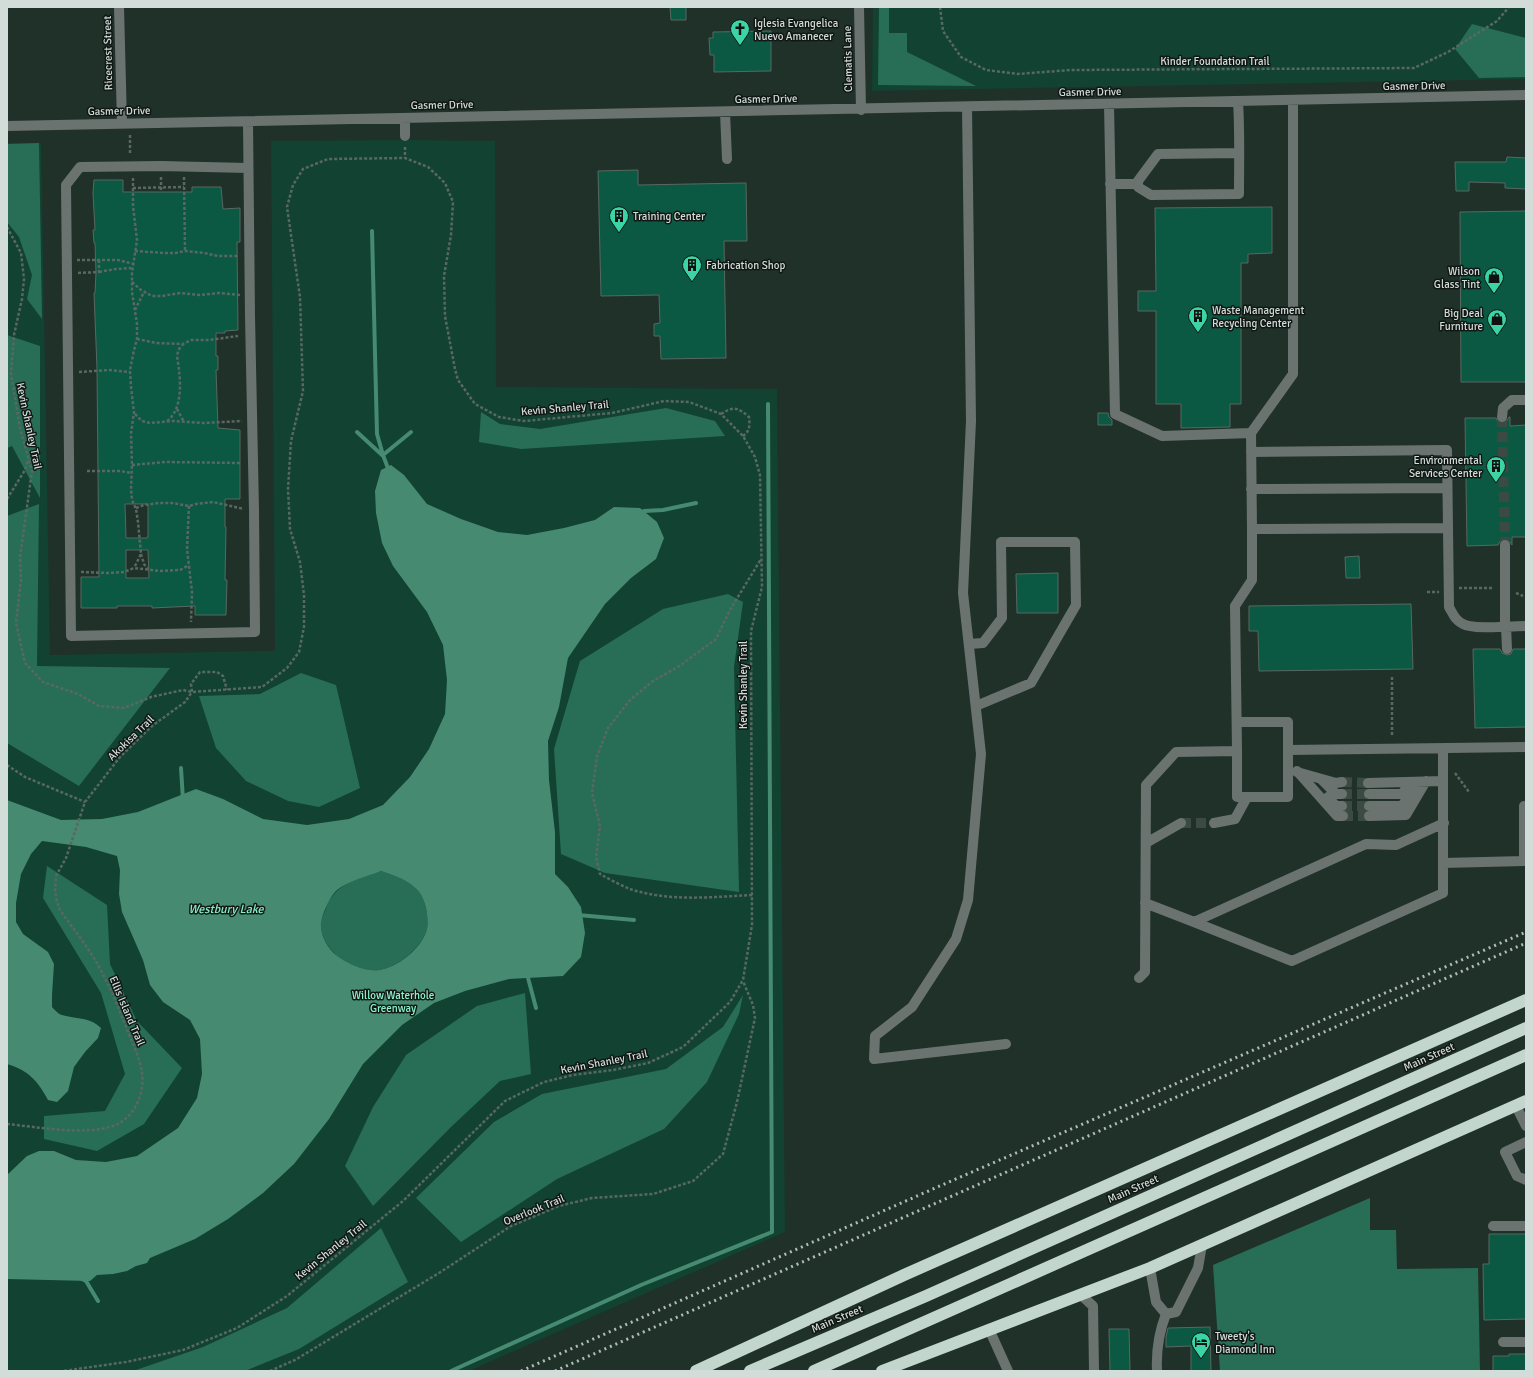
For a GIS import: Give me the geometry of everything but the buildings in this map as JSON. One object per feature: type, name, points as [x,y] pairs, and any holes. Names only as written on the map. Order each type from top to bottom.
[{"type":"highway","points":[[696,1371],[904,1275],[1526,1000]]},
{"type":"highway","points":[[1453,1033],[1516,1008],[1526,1012]]},
{"type":"highway","name":"Main Street","points":[[750,1371],[926,1296],[1526,1028]]},
{"type":"highway","points":[[814,1371],[1526,1054]]},
{"type":"highway","points":[[882,1371],[1150,1268],[1523,1102]]},
{"type":"street","name":"Ricecrest Street","points":[[119,7],[122,123]]},
{"type":"street","name":"Clematis Lane","points":[[859,7],[862,110]]},
{"type":"street","name":"Gasmer Drive","points":[[7,126],[862,110],[1526,95]]},
{"type":"street","points":[[1237,722],[1288,722],[1288,750],[1292,770],[1288,797],[1238,797],[1235,606],[1252,580],[1251,434],[1293,374],[1293,100]]},
{"type":"street","points":[[1138,184],[1138,186],[1151,195],[1239,194],[1238,102]]},
{"type":"street","points":[[1109,104],[1115,414],[1162,436],[1251,434]]},
{"type":"street","points":[[967,107],[971,422],[963,593],[982,754],[968,900],[956,938],[912,1007],[875,1036],[874,1059],[1006,1044]]},
{"type":"street","points":[[725,112],[727,159]]},
{"type":"street","points":[[405,118],[405,136]]},
{"type":"street","points":[[248,122],[250,257],[249,295],[254,462],[254,632],[71,636],[66,185],[80,167],[161,166],[248,168]]},
{"type":"street","points":[[1138,184],[1138,181],[1158,154],[1239,153]]},
{"type":"street","points":[[1110,184],[1138,184]]},
{"type":"street","points":[[1502,417],[1502,408],[1512,400],[1526,400]]},
{"type":"street","points":[[1251,452],[1447,450],[1449,607],[1455,618],[1464,625],[1475,627],[1526,626]]},
{"type":"street","points":[[1251,489],[1447,488]]},
{"type":"street","points":[[1252,529],[1447,528]]},
{"type":"street","points":[[969,644],[983,643],[1002,618],[1001,542],[1075,542],[1076,605],[1031,683],[976,706]]},
{"type":"street","points":[[1505,545],[1504,588],[1507,649]]},
{"type":"street","points":[[1288,750],[1526,747]]},
{"type":"street","points":[[1145,903],[1292,961],[1443,893],[1443,749]]},
{"type":"street","points":[[1139,978],[1145,972],[1146,785],[1176,752],[1237,751]]},
{"type":"street","points":[[1292,770],[1336,783],[1342,782]]},
{"type":"street","points":[[1292,770],[1337,816],[1343,811],[1336,806],[1308,775]]},
{"type":"street","points":[[1321,778],[1336,794],[1342,794]]},
{"type":"street","points":[[1368,783],[1443,781]]},
{"type":"street","points":[[1368,794],[1402,794],[1419,782]]},
{"type":"street","points":[[1369,811],[1406,815],[1419,782]]},
{"type":"street","points":[[1214,823],[1235,819],[1246,797]]},
{"type":"street","points":[[1443,863],[1524,861],[1524,806]]},
{"type":"street","points":[[1146,843],[1181,823]]},
{"type":"street","points":[[1194,922],[1366,844],[1396,845],[1444,823]]},
{"type":"street","points":[[1523,1102],[1526,1126]]},
{"type":"street","points":[[1526,1142],[1505,1152],[1517,1176],[1526,1180]]},
{"type":"street","points":[[1493,1226],[1526,1226]]},
{"type":"street","points":[[1166,1314],[1176,1312],[1198,1268],[1202,1245]]},
{"type":"street","points":[[1150,1268],[1156,1302],[1166,1314]]},
{"type":"street","points":[[1081,1295],[1093,1306],[1094,1371]]},
{"type":"street","points":[[1157,1371],[1160,1328],[1166,1314]]},
{"type":"street","points":[[990,1329],[1008,1371]]},
{"type":"street","points":[[1503,1342],[1526,1342]]},
{"type":"path","name":"Kinder Foundation Trail","points":[[940,7],[943,31],[960,57],[986,70],[1018,74],[1071,70],[1414,68],[1448,52],[1497,21],[1509,7]]},
{"type":"path","points":[[130,132],[130,155]]},
{"type":"path","name":"Kevin Shanley Trail","points":[[7,227],[21,253],[24,279],[22,299],[14,335],[11,374],[20,428],[32,471],[20,557],[21,580],[16,623],[25,663],[43,682],[78,694],[99,706],[124,708],[151,697],[183,690],[192,692],[262,687],[287,668],[298,652],[304,627],[304,595],[300,562],[290,529],[288,489],[291,441],[303,391],[300,297],[287,207],[293,185],[303,169],[328,160],[405,158],[428,167],[445,182],[453,202],[451,235],[444,276],[445,316],[456,374],[464,389],[475,404],[499,417],[524,422],[612,413],[664,401],[689,402],[721,414],[743,436],[755,457],[760,475],[762,587],[751,631],[752,925],[743,980],[730,1002],[683,1047],[648,1063],[613,1070],[573,1075],[544,1082],[505,1101],[403,1201],[287,1296],[237,1328],[183,1350],[126,1362],[63,1371]]},
{"type":"path","points":[[133,174],[133,206],[137,240],[133,268],[132,292],[137,324],[137,339],[130,372],[134,413],[131,433],[132,500],[136,508],[141,554],[144,564],[148,569]]},
{"type":"path","points":[[161,174],[162,192]]},
{"type":"path","points":[[133,188],[184,186],[185,251]]},
{"type":"path","points":[[135,251],[175,253],[185,251],[218,256],[250,257]]},
{"type":"path","points":[[66,260],[118,260],[134,264]]},
{"type":"path","points":[[99,260],[99,272]]},
{"type":"path","points":[[66,274],[133,268]]},
{"type":"path","points":[[132,281],[144,292],[152,296],[180,293],[200,295],[219,293],[249,295]]},
{"type":"path","points":[[134,310],[144,292]]},
{"type":"path","points":[[137,339],[156,343],[183,344],[191,340],[209,340],[229,338],[233,336],[250,336]]},
{"type":"path","points":[[167,422],[172,418],[177,409],[179,387],[178,352],[183,344]]},
{"type":"path","points":[[68,372],[110,370],[130,372]]},
{"type":"path","points":[[177,409],[184,422]]},
{"type":"path","points":[[721,414],[730,409],[739,409],[749,417],[750,425],[747,433],[743,436]]},
{"type":"path","points":[[134,413],[142,421],[150,423],[173,421],[203,423],[253,421]]},
{"type":"path","points":[[7,499],[25,470],[28,459]]},
{"type":"path","points":[[132,466],[165,462],[224,464],[254,462]]},
{"type":"path","points":[[88,471],[120,471],[131,473]]},
{"type":"path","points":[[136,508],[144,504],[172,503],[189,506],[213,502],[254,510]]},
{"type":"path","points":[[189,506],[187,550],[192,592],[192,634]]},
{"type":"path","points":[[134,568],[141,554]]},
{"type":"path","points":[[752,894],[708,897],[670,897],[630,889],[600,874],[596,857],[600,826],[592,793],[597,756],[608,728],[630,700],[653,681],[682,665],[716,639],[730,610],[761,558]]},
{"type":"path","points":[[70,572],[91,571],[110,573],[124,572],[134,568],[160,571],[180,570],[189,565]]},
{"type":"path","points":[[1449,592],[1459,588],[1504,588],[1523,596]]},
{"type":"path","points":[[192,692],[191,684],[200,672],[216,672],[223,676],[227,690]]},
{"type":"path","points":[[1392,677],[1392,749]]},
{"type":"path","name":"Akokisa Trail","points":[[85,802],[120,757],[152,726],[185,702],[192,692]]},
{"type":"path","points":[[7,765],[25,777],[85,802]]},
{"type":"path","name":"Ellis Island Trail","points":[[7,1124],[90,1130],[111,1126],[124,1120],[134,1110],[140,1099],[142,1072],[137,1054],[114,995],[97,964],[60,910],[55,892],[56,876],[66,858],[85,802]]},
{"type":"path","name":"Overlook Trail","points":[[270,1371],[295,1360],[440,1272],[511,1226],[559,1206],[592,1198],[653,1194],[693,1180],[723,1154],[737,1102],[755,1018],[753,1005],[743,980]]},
{"type":"green space","points":[[873,7],[1526,7],[1526,79],[872,91]]},
{"type":"green space","name":"Willow Waterhole Greenway","points":[[271,141],[495,141],[496,387],[777,389],[785,1232],[469,1371],[7,1371],[7,143],[41,143],[50,655],[275,651]]},
{"type":"shaded area","points":[[879,7],[889,7],[889,33],[907,33],[907,52],[976,86],[878,85]]},
{"type":"shaded area","points":[[1472,24],[1526,38],[1526,77],[1479,78],[1455,49]]},
{"type":"shaded area","points":[[39,143],[42,319],[27,299],[32,275],[19,237],[7,222],[7,144]]},
{"type":"shaded area","points":[[7,335],[40,346],[40,498],[12,446],[7,448]]},
{"type":"shaded area","points":[[666,408],[715,421],[725,436],[521,449],[479,442],[481,412],[500,424],[540,429]]},
{"type":"shaded area","points":[[39,504],[37,666],[170,668],[79,786],[7,743],[7,516]]},
{"type":"shaded area","points":[[728,594],[743,602],[734,667],[739,892],[605,873],[561,854],[554,749],[580,661],[663,609]]},
{"type":"shaded area","points":[[301,673],[336,685],[360,788],[319,807],[288,801],[246,781],[216,748],[199,696],[260,694]]},
{"type":"shaded area","points":[[47,866],[107,905],[110,964],[137,1021],[182,1068],[144,1124],[97,1151],[44,1139],[44,1116],[105,1111],[125,1074],[101,993],[43,898]]},
{"type":"shaded area","points":[[381,871],[403,879],[419,891],[426,908],[428,920],[426,932],[423,938],[409,955],[390,967],[371,970],[357,967],[338,957],[323,937],[321,923],[329,902],[334,894],[355,880]]},
{"type":"shaded area","points":[[525,993],[531,1074],[500,1081],[450,1128],[373,1206],[345,1166],[373,1107],[406,1055],[477,1006]]},
{"type":"shaded area","points":[[743,995],[739,1014],[707,1082],[664,1129],[557,1179],[461,1242],[416,1198],[494,1122],[542,1094],[666,1069],[723,1027]]},
{"type":"shaded area","points":[[1370,1198],[1370,1230],[1396,1230],[1397,1269],[1478,1268],[1480,1371],[1220,1371],[1213,1265]]},
{"type":"shaded area","points":[[381,1228],[408,1282],[299,1349],[245,1371],[133,1371],[203,1347],[287,1308]]},
{"type":"water","name":"Westbury Lake","points":[[391,465],[404,475],[427,504],[461,519],[498,532],[527,535],[564,528],[595,520],[614,507],[640,508],[657,522],[664,538],[656,559],[631,578],[605,604],[568,658],[559,707],[548,741],[549,780],[555,832],[555,874],[568,887],[581,907],[585,933],[581,957],[563,976],[509,979],[465,991],[434,1003],[402,1025],[363,1064],[329,1119],[294,1164],[263,1193],[228,1219],[195,1239],[150,1258],[147,1263],[136,1266],[127,1271],[97,1275],[90,1281],[7,1279],[7,1175],[27,1156],[39,1151],[54,1151],[76,1160],[106,1162],[137,1156],[178,1128],[197,1098],[202,1074],[200,1039],[190,1020],[163,1002],[150,985],[143,960],[122,912],[119,894],[120,870],[117,856],[86,847],[42,841],[31,854],[21,874],[16,903],[16,922],[23,934],[48,952],[54,964],[52,1007],[61,1014],[88,1020],[97,1024],[101,1028],[98,1038],[74,1067],[68,1091],[57,1102],[48,1100],[40,1087],[27,1073],[7,1064],[7,800],[61,820],[102,819],[138,812],[196,789],[223,799],[263,819],[307,825],[349,819],[383,805],[410,777],[429,749],[445,714],[447,680],[443,645],[427,612],[393,566],[382,543],[376,513],[375,491],[381,470]],"holes":[[[381,871],[411,884],[419,891],[426,908],[428,920],[427,929],[415,950],[397,964],[384,969],[372,970],[358,967],[346,962],[333,952],[324,938],[321,930],[321,922],[329,902],[337,890],[358,879]]]},
{"type":"waterway","points":[[372,231],[377,434],[383,455]]},
{"type":"waterway","points":[[451,1371],[641,1285],[772,1232],[768,404]]},
{"type":"waterway","points":[[357,432],[382,455]]},
{"type":"waterway","points":[[389,471],[383,455],[411,432]]},
{"type":"waterway","points":[[641,514],[644,511],[663,510],[696,503]]},
{"type":"waterway","points":[[181,768],[183,800]]},
{"type":"waterway","points":[[578,915],[634,920]]},
{"type":"waterway","points":[[527,974],[536,1008]]},
{"type":"waterway","points":[[82,1279],[86,1281],[98,1301]]},
{"type":"tunnel","points":[[1502,417],[1505,545]]},
{"type":"tunnel","points":[[1342,782],[1368,783]]},
{"type":"tunnel","points":[[1342,794],[1369,794]]},
{"type":"tunnel","points":[[1342,806],[1369,806]]},
{"type":"tunnel","points":[[1343,816],[1369,816]]},
{"type":"tunnel","points":[[1181,823],[1214,823]]},
{"type":"railway","points":[[521,1371],[942,1185],[1526,932]]},
{"type":"railway","points":[[555,1371],[1526,943]]},
{"type":"place","name":"Iglesia Evangelica Nuevo Amanecer","points":[[740,46]]},
{"type":"place","name":"Training Center","points":[[619,233]]},
{"type":"place","name":"Fabrication Shop","points":[[692,282]]},
{"type":"place","name":"Wilson Glass Tint","points":[[1494,294]]},
{"type":"place","name":"Waste Management Recycling Center","points":[[1198,333]]},
{"type":"place","name":"Big Deal Furniture","points":[[1497,336]]},
{"type":"place","name":"Environmental Services Center","points":[[1496,483]]},
{"type":"place","name":"Tweety's Diamond Inn","points":[[1201,1359]]}]
